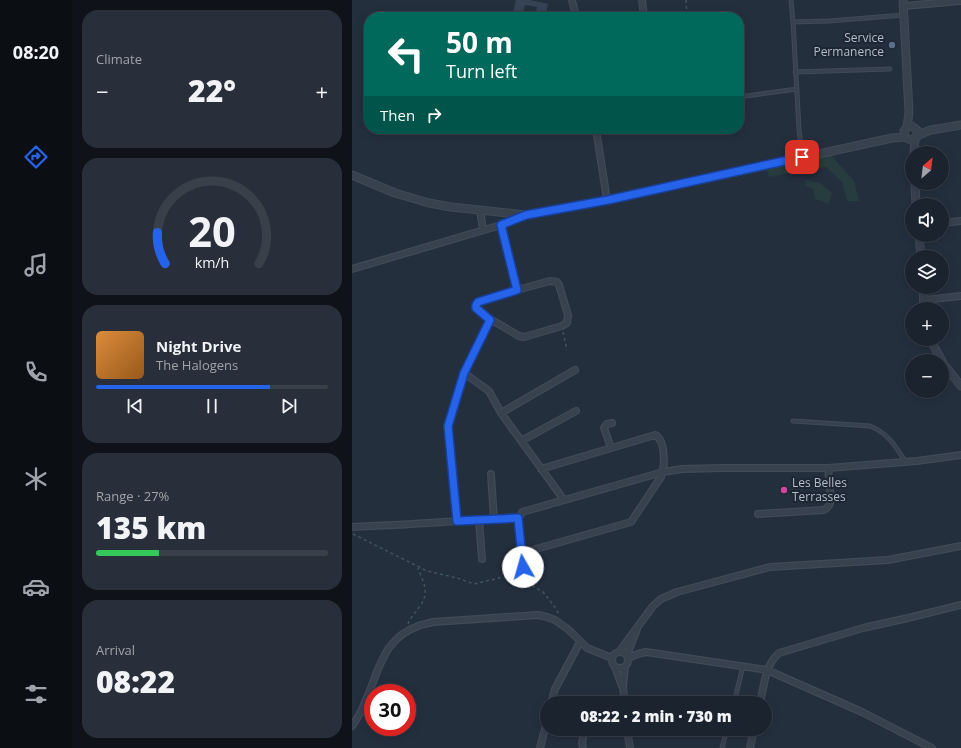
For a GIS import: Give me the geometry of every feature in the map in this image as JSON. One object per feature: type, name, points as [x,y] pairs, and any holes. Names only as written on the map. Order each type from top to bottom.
[{"type":"street","points":[[572,0],[575,12]]},
{"type":"street","points":[[642,0],[643,12]]},
{"type":"street","points":[[912,146],[909,112],[904,3],[961,1]]},
{"type":"street","points":[[352,269],[501,225],[526,215],[608,200],[911,133],[961,125]]},
{"type":"street","points":[[597,134],[608,200]]},
{"type":"street","points":[[352,175],[413,199],[451,207],[526,215]]},
{"type":"street","points":[[480,210],[483,230]]},
{"type":"street","points":[[949,222],[961,221]]},
{"type":"street","points":[[501,225],[517,290]]},
{"type":"street","points":[[550,281],[558,283],[568,318],[567,323],[562,326],[524,337],[519,336],[490,320],[476,308],[478,302],[517,290],[550,281]]},
{"type":"street","points":[[924,294],[924,300],[961,296]]},
{"type":"street","points":[[457,521],[448,426],[464,373],[490,320]]},
{"type":"street","points":[[501,413],[575,370]]},
{"type":"street","points":[[949,370],[961,386]]},
{"type":"street","points":[[464,373],[489,391],[501,413],[564,500]]},
{"type":"street","points":[[521,441],[576,411]]},
{"type":"street","points":[[611,448],[604,428],[606,425],[612,423]]},
{"type":"street","points":[[522,553],[631,522],[663,472],[665,461],[660,439],[653,435],[541,468]]},
{"type":"street","points":[[523,567],[518,518],[524,511],[663,472],[682,469],[721,468],[828,468],[961,456]]},
{"type":"street","points":[[758,514],[824,510],[830,505],[831,500],[828,468]]},
{"type":"street","points":[[492,474],[494,519]]},
{"type":"street","points":[[352,527],[518,518]]},
{"type":"street","points":[[479,520],[482,558]]},
{"type":"street","points":[[624,696],[623,688],[612,658],[619,652],[652,606],[661,599],[677,592],[770,567],[888,560],[961,546]]},
{"type":"street","points":[[761,696],[767,670],[773,658],[779,653],[863,628],[961,605]]},
{"type":"street","points":[[352,726],[366,701],[380,662],[390,646],[405,632],[418,626],[433,622],[538,615],[547,617],[563,625],[580,642],[595,652],[612,658]]},
{"type":"street","points":[[623,688],[625,667],[628,662],[628,657],[640,621]]},
{"type":"street","points":[[553,696],[555,688],[580,642]]},
{"type":"street","points":[[619,652],[625,653],[628,657]]},
{"type":"street","points":[[628,657],[646,652],[767,670],[862,712],[932,748]]},
{"type":"street","points":[[616,667],[625,667]]},
{"type":"street","points":[[540,748],[543,736]]},
{"type":"street","points":[[581,746],[583,736]]},
{"type":"street","points":[[629,736],[630,748]]},
{"type":"street","points":[[750,748],[753,736]]},
{"type":"lane","points":[[791,0],[802,157]]},
{"type":"lane","points":[[793,22],[904,15]]},
{"type":"lane","points":[[796,72],[890,69]]},
{"type":"lane","points":[[744,97],[797,89]]},
{"type":"lane","points":[[793,421],[870,426],[881,431],[887,437],[905,462]]},
{"type":"lane","points":[[736,696],[743,666]]},
{"type":"lane","points":[[722,748],[725,736]]},
{"type":"path","points":[[686,0],[687,12]]},
{"type":"path","points":[[562,326],[567,350]]},
{"type":"path","points":[[352,533],[418,568],[435,574],[457,578],[474,584],[503,577],[526,582],[550,599],[558,611],[563,625]]},
{"type":"path","points":[[523,567],[526,582]]},
{"type":"path","points":[[405,632],[410,619],[421,604],[425,594],[418,568]]},
{"type":"green space","points":[[831,155],[854,181],[859,201],[847,201],[842,182],[826,167],[769,177],[765,164],[793,164]]},
{"type":"green space","points":[[804,180],[820,183],[832,193],[829,204],[815,199],[813,189],[804,185],[807,184]]},
{"type":"building","points":[[516,0],[530,0],[548,4],[546,12],[536,12],[537,7],[525,5],[523,12],[513,12]]},
{"type":"place","name":"Service Permanence","points":[[892,45]]},
{"type":"place","name":"Les Belles Terrasses","points":[[784,490]]},
{"type":"route","points":[[523,567],[518,518],[457,521],[448,426],[464,373],[490,320],[476,308],[476,305],[478,302],[517,290],[501,225],[526,215],[608,200],[802,157]]}]
